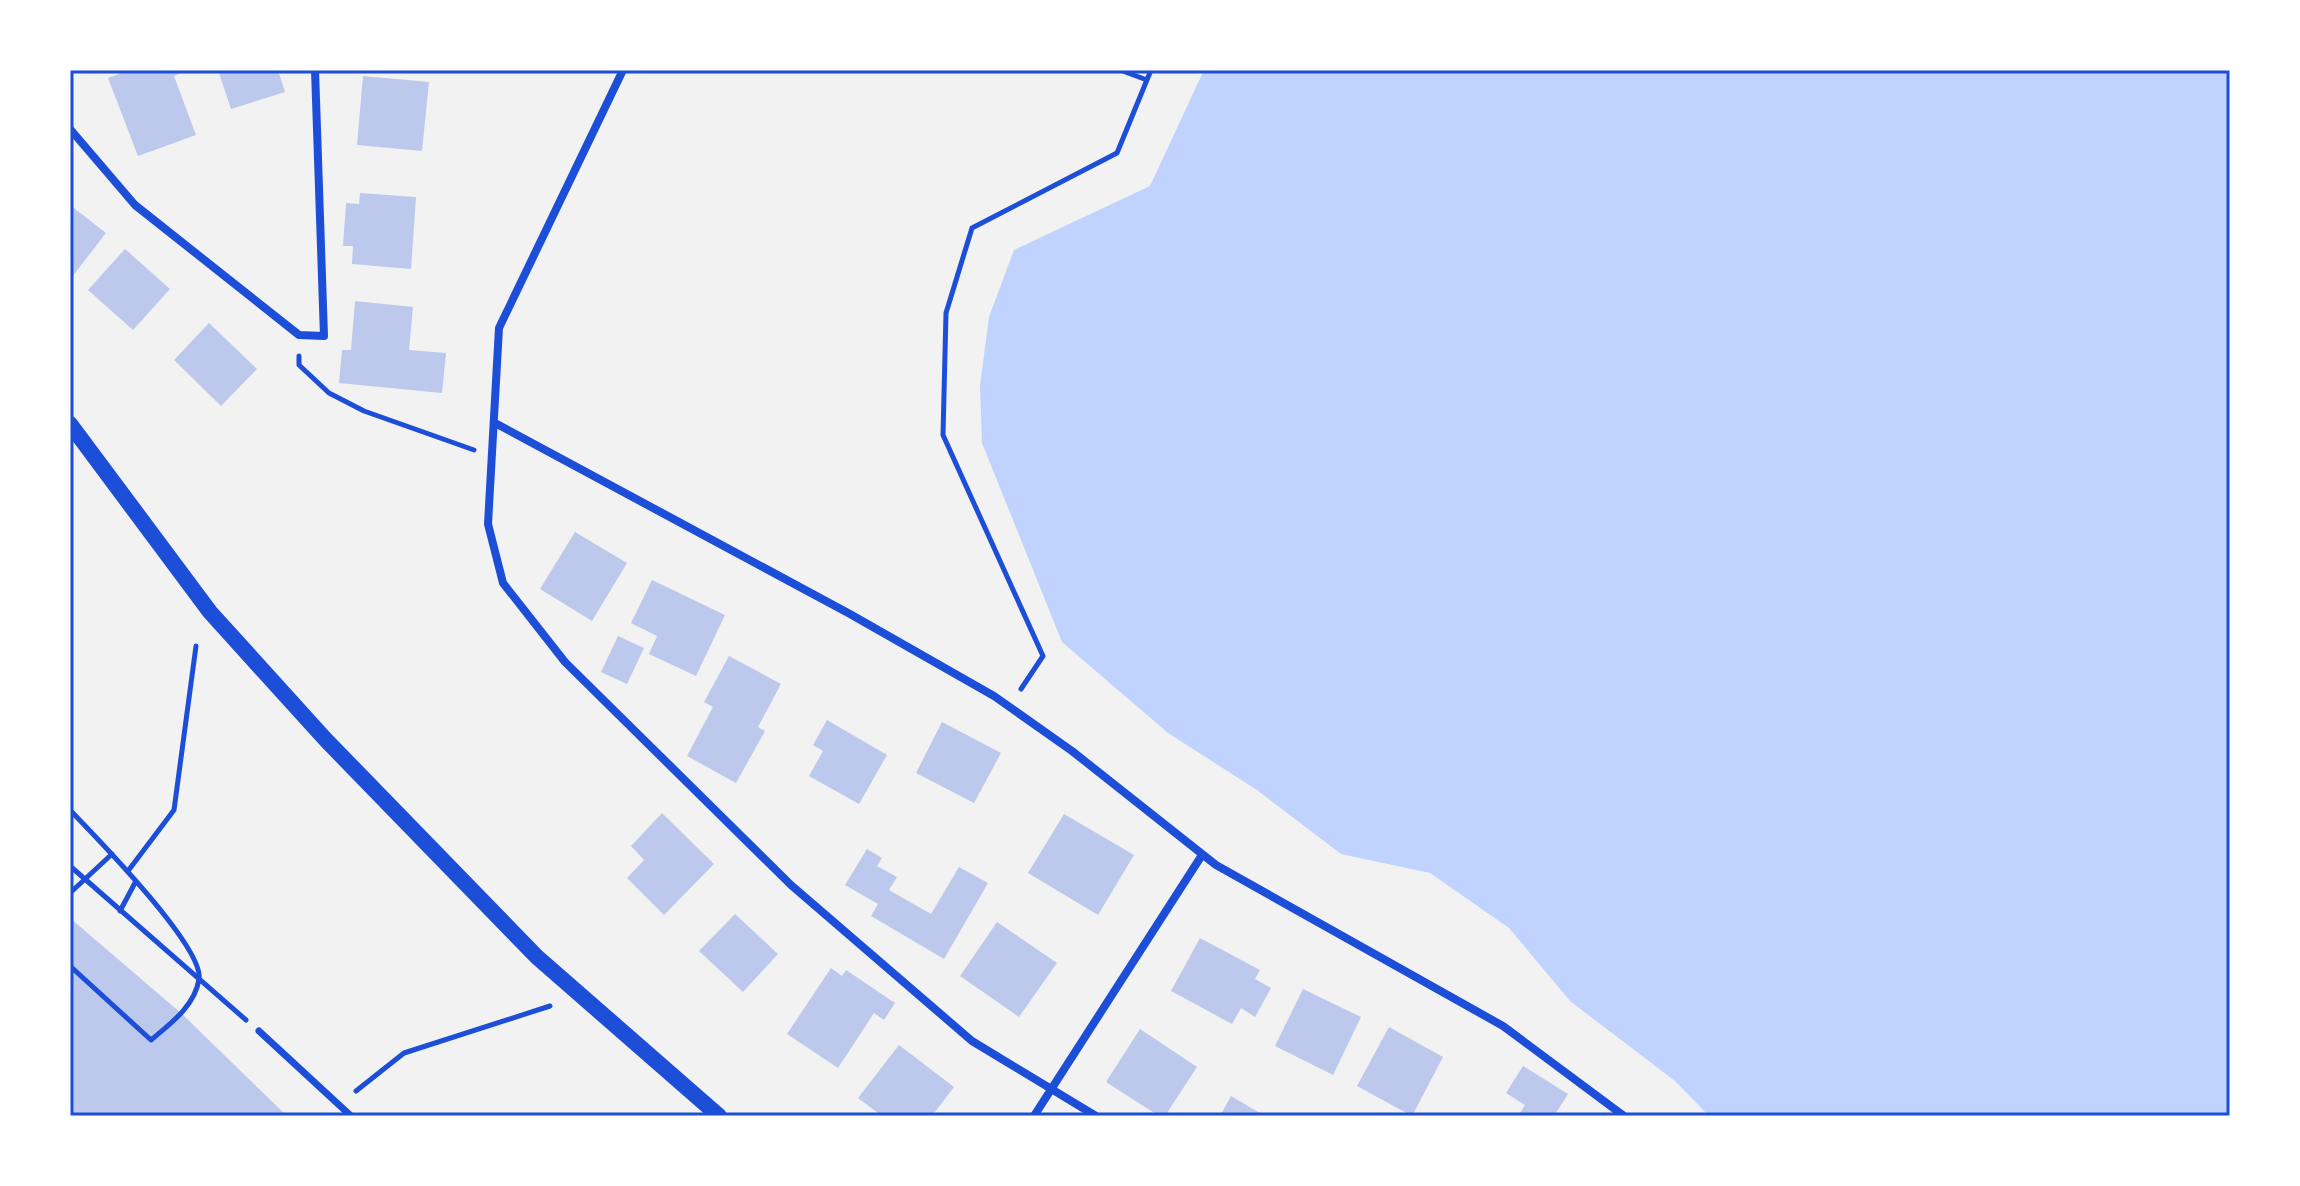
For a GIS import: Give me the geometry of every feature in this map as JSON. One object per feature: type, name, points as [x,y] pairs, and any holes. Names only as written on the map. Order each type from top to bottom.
[{"type":"main road","points":[[70,424],[210,612],[326,740],[537,957],[719,1116]]},
{"type":"street","points":[[70,129],[135,205],[299,335],[324,336],[315,70]]},
{"type":"street","points":[[623,70],[499,328],[488,524],[503,583],[565,662],[791,885],[972,1041],[1096,1116]]},
{"type":"street","points":[[495,423],[850,614],[1009,706],[1072,751],[1202,855],[1503,1026],[1624,1116]]},
{"type":"street","points":[[1034,1116],[1202,855]]},
{"type":"street","points":[[259,1031],[351,1116]]},
{"type":"path","points":[[1120,70],[1147,80]]},
{"type":"path","points":[[1009,706],[1043,656],[943,435],[946,313],[972,228],[1117,153],[1151,70]]},
{"type":"path","points":[[299,335],[299,365],[329,393],[364,411],[493,456]]},
{"type":"path","points":[[128,871],[174,810],[196,646]]},
{"type":"path","points":[[70,810],[128,871],[197,958],[199,979],[182,1014],[151,1040],[70,966]]},
{"type":"path","points":[[70,893],[112,854]]},
{"type":"path","points":[[70,866],[259,1031]]},
{"type":"path","points":[[120,911],[136,881]]},
{"type":"path","points":[[339,1105],[404,1053],[550,1006]]},
{"type":"water","points":[[1204,70],[2230,70],[2230,1116],[1709,1116],[1675,1081],[1570,1001],[1509,928],[1430,873],[1341,854],[1257,790],[1168,733],[1062,642],[982,443],[980,386],[989,317],[1014,250],[1150,186]]},
{"type":"building","points":[[130,70],[189,70],[174,76],[196,135],[138,156],[108,78]]},
{"type":"building","points":[[218,70],[278,70],[285,92],[231,109]]},
{"type":"building","points":[[363,76],[429,82],[422,151],[357,145]]},
{"type":"building","points":[[360,193],[416,197],[411,269],[352,264],[353,246],[343,246],[346,203],[359,204]]},
{"type":"building","points":[[70,205],[106,233],[72,277],[70,276]]},
{"type":"building","points":[[125,249],[170,289],[133,330],[88,290]]},
{"type":"building","points":[[355,301],[413,307],[409,350],[446,353],[442,393],[339,383],[342,350],[351,350]]},
{"type":"building","points":[[209,323],[257,369],[221,406],[174,360]]},
{"type":"building","points":[[575,532],[627,563],[592,621],[540,589]]},
{"type":"building","points":[[652,580],[725,615],[696,676],[649,654],[657,636],[631,623]]},
{"type":"building","points":[[618,636],[644,648],[627,684],[601,672]]},
{"type":"building","points":[[729,656],[781,684],[758,727],[765,731],[736,783],[687,756],[713,707],[704,702]]},
{"type":"building","points":[[827,720],[887,755],[859,804],[809,776],[823,751],[813,745]]},
{"type":"building","points":[[942,722],[1001,753],[974,803],[916,773]]},
{"type":"building","points":[[662,813],[714,864],[664,915],[627,878],[644,860],[631,846]]},
{"type":"building","points":[[1064,814],[1134,855],[1098,915],[1028,873]]},
{"type":"building","points":[[867,849],[882,858],[877,866],[897,877],[889,890],[931,914],[959,867],[988,883],[944,959],[871,916],[878,904],[845,885]]},
{"type":"building","points":[[735,914],[778,954],[743,992],[699,951]]},
{"type":"building","points":[[70,918],[182,1014],[287,1116],[70,1116]]},
{"type":"building","points":[[997,922],[1057,963],[1019,1017],[960,976]]},
{"type":"building","points":[[1200,938],[1260,970],[1255,979],[1271,988],[1255,1017],[1241,1008],[1232,1024],[1171,991]]},
{"type":"building","points":[[831,968],[842,976],[846,970],[895,1003],[884,1020],[874,1013],[838,1068],[787,1034]]},
{"type":"building","points":[[1303,989],[1361,1017],[1333,1075],[1275,1046]]},
{"type":"building","points":[[1389,1027],[1443,1057],[1412,1116],[1357,1086]]},
{"type":"building","points":[[1140,1029],[1197,1067],[1165,1116],[1159,1116],[1106,1082]]},
{"type":"building","points":[[899,1045],[954,1087],[932,1116],[882,1116],[858,1098]]},
{"type":"building","points":[[1523,1066],[1568,1094],[1554,1116],[1518,1116],[1525,1105],[1506,1093]]},
{"type":"building","points":[[1231,1096],[1265,1116],[1220,1116]]}]
